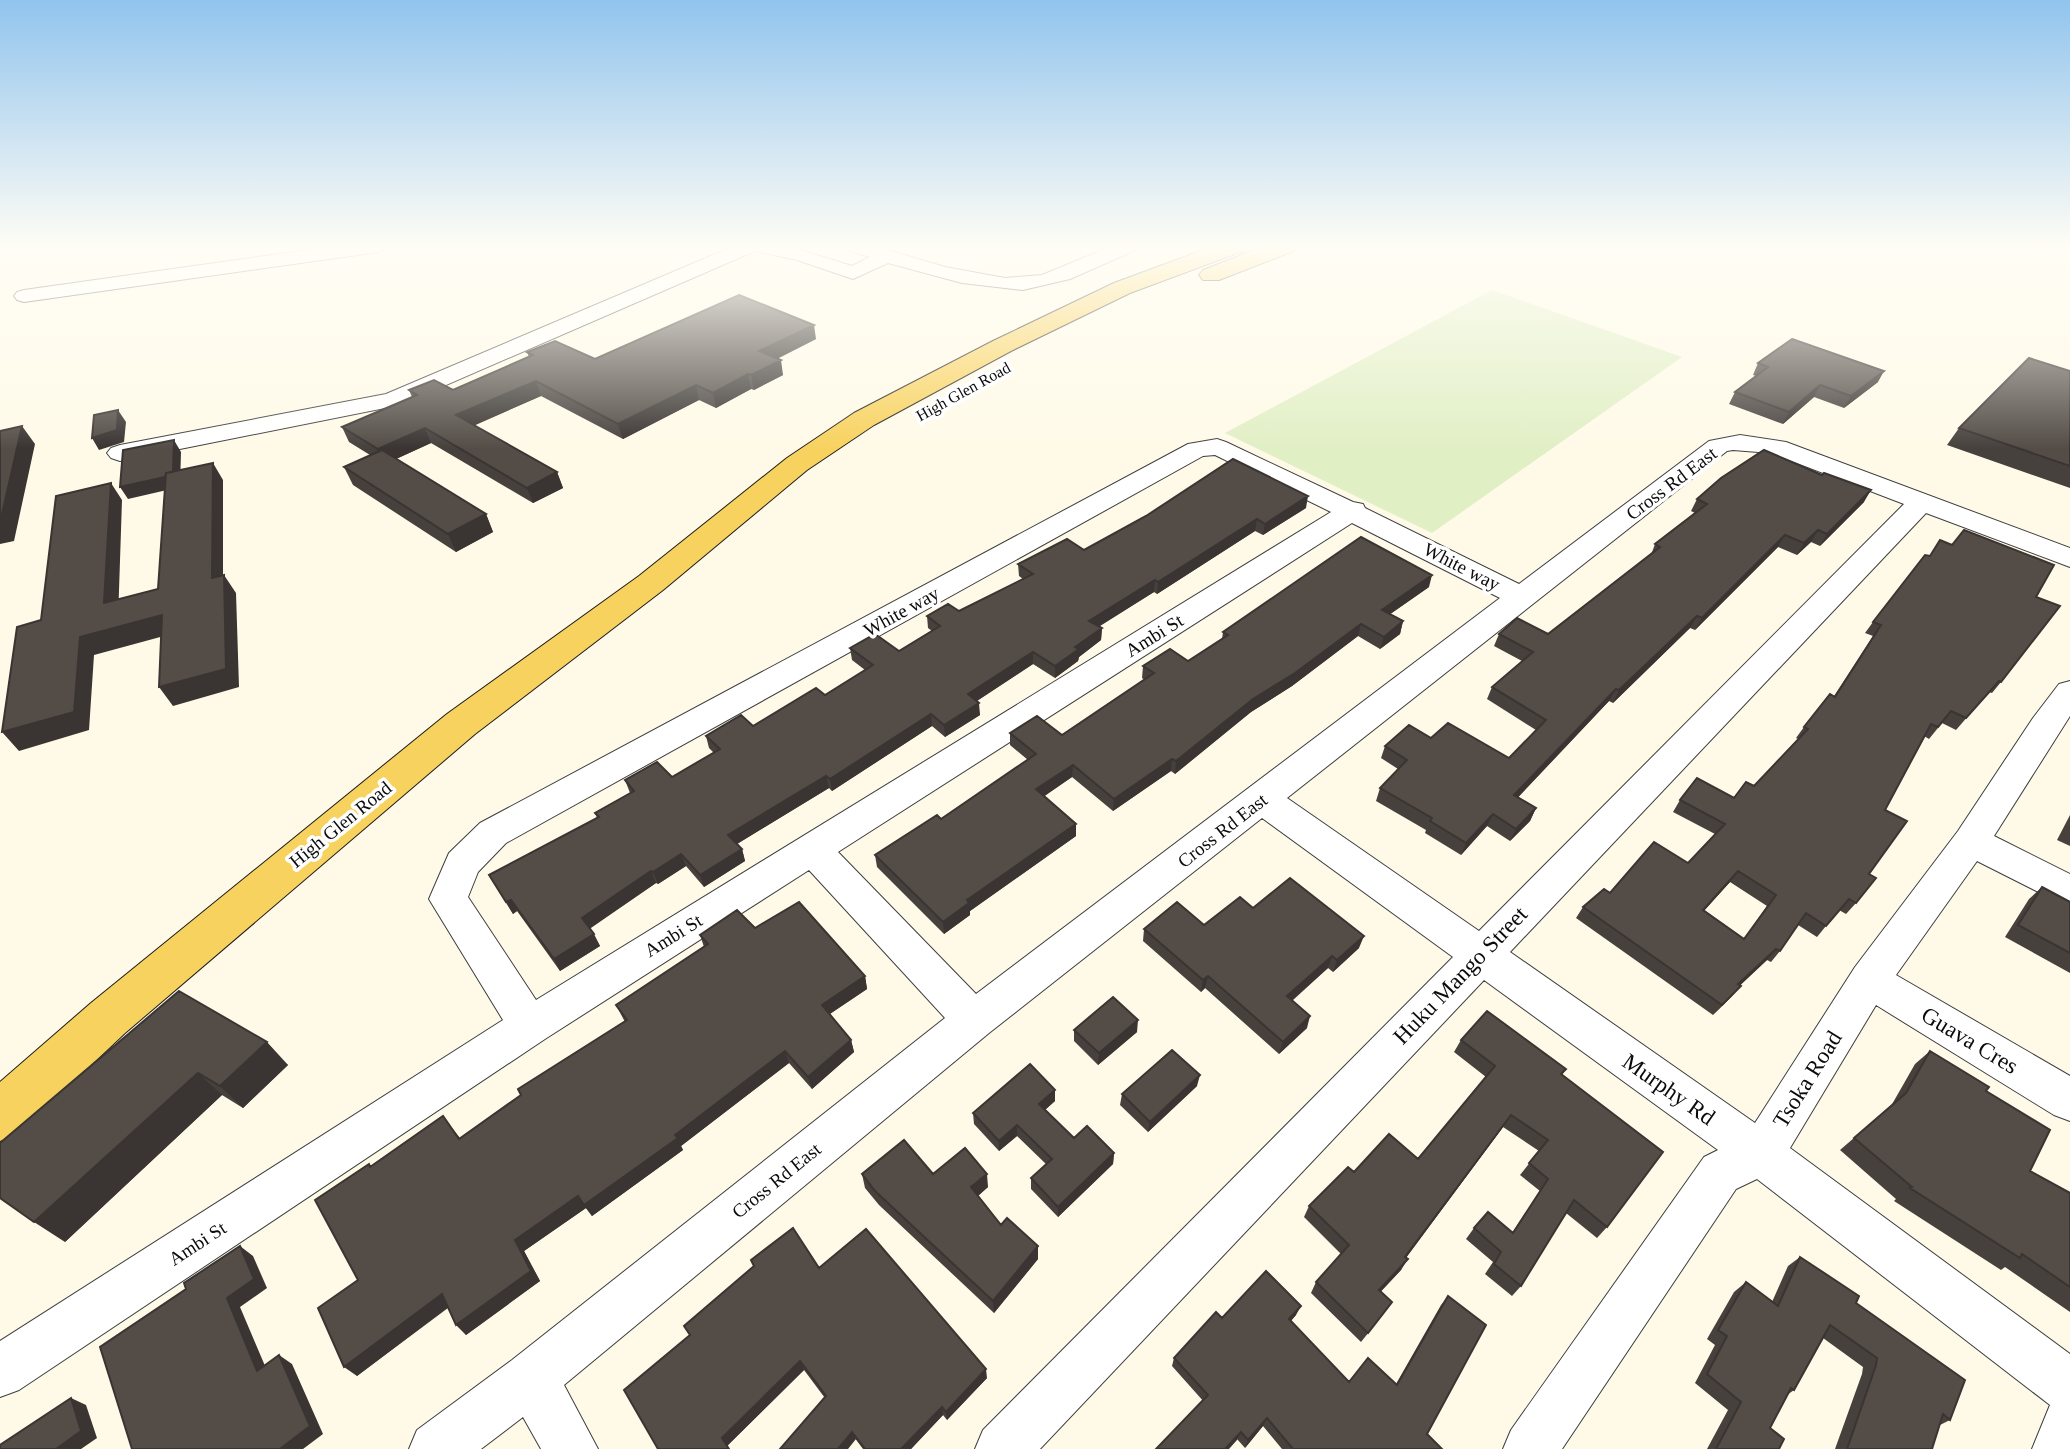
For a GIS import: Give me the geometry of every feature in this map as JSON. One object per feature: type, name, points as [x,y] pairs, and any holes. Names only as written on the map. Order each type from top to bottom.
[{"type":"main road","name":"High Glen Road","points":[[0,1116],[108,1018],[461,724],[651,583],[797,464],[864,419],[1069,314]]},
{"type":"main road","name":"High Glen Road","points":[[693,548],[957,392],[1119,314]]},
{"type":"street","points":[[120,453],[392,400],[593,314]]},
{"type":"street","name":"Cross Rd East","points":[[436,1449],[531,1379],[974,1020],[1718,446],[1729,442],[1749,442],[1777,447],[2070,558]]},
{"type":"street","name":"White way","points":[[530,1026],[448,899],[463,864],[493,833],[1197,449],[1217,447],[1236,454],[1353,510],[1521,597]]},
{"type":"street","name":"Huku Mango Street","points":[[1002,1449],[1921,502]]},
{"type":"street","name":"Ambi St","points":[[0,1371],[530,1026],[1353,510]]},
{"type":"street","name":"Tsoka Road","points":[[1761,1154],[1869,980],[1971,841],[2057,732],[2070,692]]},
{"type":"street","name":"Murphy Rd","points":[[1262,799],[1761,1154],[2070,1387]]},
{"type":"street","points":[[1971,841],[2070,892]]},
{"type":"street","points":[[812,849],[974,1020]]},
{"type":"street","name":"Guava Cres","points":[[1869,980],[2070,1100]]},
{"type":"street","points":[[1531,1449],[1720,1173],[1761,1154]]},
{"type":"street","points":[[531,1379],[571,1449]]},
{"type":"street","points":[[2059,1449],[2070,1421]]},
{"type":"green space","points":[[1448,314],[1559,314],[1682,357],[1432,533],[1225,433]]},
{"type":"building","points":[[697,314],[786,314],[814,325],[759,351],[781,360],[713,393],[696,385],[618,424],[536,381],[456,415],[557,472],[527,488],[425,428],[378,449],[342,427],[417,395],[409,390],[434,380],[453,390],[533,355],[527,352],[555,341],[595,359]]},
{"type":"building","points":[[1792,339],[1884,371],[1851,396],[1820,385],[1789,412],[1735,392],[1768,367],[1758,363]]},
{"type":"building","points":[[2029,358],[2070,371],[2070,466],[1959,428]]},
{"type":"building","points":[[118,410],[117,430],[92,438],[94,415]]},
{"type":"building","points":[[22,426],[0,523],[0,431]]},
{"type":"building","points":[[174,440],[173,472],[166,473],[165,477],[120,487],[123,450]]},
{"type":"building","points":[[382,450],[486,514],[448,534],[344,467]]},
{"type":"building","points":[[1764,450],[1822,475],[1824,473],[1871,490],[1827,534],[1818,530],[1804,543],[1785,535],[1702,618],[1697,616],[1619,690],[1616,689],[1514,795],[1536,808],[1516,829],[1493,814],[1466,843],[1430,821],[1432,818],[1380,788],[1407,760],[1385,746],[1409,725],[1431,738],[1448,723],[1509,758],[1546,720],[1492,687],[1533,652],[1499,634],[1517,618],[1548,634],[1660,547],[1655,544],[1707,504],[1697,499],[1721,478]]},
{"type":"building","points":[[1233,459],[1308,496],[1265,524],[1257,519],[1158,582],[1155,580],[1089,621],[1102,628],[1075,647],[1079,649],[1055,666],[1033,652],[968,694],[979,703],[944,725],[931,714],[830,779],[826,776],[728,835],[742,849],[700,875],[681,854],[651,871],[582,918],[594,934],[554,959],[511,900],[506,902],[489,875],[599,817],[595,813],[634,791],[625,780],[657,762],[672,777],[720,749],[706,736],[741,715],[753,726],[816,688],[825,695],[873,665],[850,648],[875,634],[899,651],[940,626],[927,616],[948,604],[959,611],[1033,574],[1018,564],[1067,539],[1084,550],[1146,516]]},
{"type":"building","points":[[213,463],[212,578],[224,575],[226,669],[159,687],[162,615],[80,637],[74,712],[2,732],[17,627],[41,620],[56,496],[111,483],[104,603],[158,589],[166,473]]},
{"type":"building","points":[[1964,530],[2054,565],[2036,597],[2060,606],[2001,682],[1999,681],[1966,718],[1951,711],[1938,727],[1931,724],[1885,810],[1907,821],[1869,874],[1876,878],[1856,903],[1849,899],[1826,926],[1806,913],[1780,951],[1776,949],[1738,984],[1741,986],[1722,1005],[1583,907],[1604,889],[1610,893],[1654,842],[1688,863],[1725,824],[1680,800],[1697,778],[1734,798],[1746,782],[1754,786],[1808,729],[1804,727],[1830,694],[1835,697],[1881,625],[1873,622],[1925,555],[1930,556],[1940,540],[1952,545]],"holes":[[[1738,871],[1776,895],[1744,939],[1703,910]]]},
{"type":"building","points":[[1361,537],[1432,575],[1382,610],[1403,621],[1384,637],[1361,624],[1295,673],[1253,699],[1176,761],[1172,759],[1114,799],[1073,765],[1036,789],[1076,824],[967,900],[969,903],[943,922],[875,855],[937,815],[941,819],[1036,754],[1010,733],[1037,716],[1062,735],[1154,673],[1143,666],[1170,649],[1188,661],[1228,635],[1223,632]]},
{"type":"building","points":[[1290,878],[1364,936],[1337,960],[1332,956],[1287,996],[1310,1016],[1283,1042],[1208,976],[1203,980],[1144,929],[1177,902],[1204,925],[1240,897],[1253,908]]},
{"type":"building","points":[[2042,887],[2070,902],[2070,953],[2018,925]]},
{"type":"building","points":[[799,902],[865,976],[822,1005],[851,1040],[808,1077],[785,1051],[675,1135],[678,1138],[584,1205],[578,1196],[515,1240],[531,1271],[456,1325],[442,1294],[344,1367],[318,1308],[358,1280],[315,1200],[369,1164],[370,1167],[443,1116],[459,1139],[521,1095],[518,1089],[627,1020],[616,1005],[708,944],[700,935],[737,910],[755,928]]},
{"type":"building","points":[[179,991],[267,1042],[220,1086],[198,1073],[34,1222],[0,1198],[0,1143]]},
{"type":"building","points":[[1113,997],[1138,1020],[1099,1053],[1074,1030]]},
{"type":"building","points":[[1487,1011],[1566,1069],[1561,1074],[1663,1152],[1607,1227],[1574,1200],[1521,1286],[1494,1264],[1501,1252],[1474,1228],[1488,1212],[1513,1233],[1548,1179],[1529,1163],[1548,1140],[1511,1115],[1405,1257],[1408,1259],[1379,1290],[1392,1302],[1368,1333],[1316,1282],[1349,1245],[1309,1206],[1348,1167],[1354,1172],[1389,1134],[1418,1159],[1495,1066],[1461,1040]]},
{"type":"building","points":[[1172,1050],[1200,1075],[1150,1122],[1122,1094]]},
{"type":"building","points":[[1930,1051],[1989,1087],[1986,1091],[2050,1130],[2030,1171],[2070,1193],[2070,1287],[2022,1254],[2020,1258],[1910,1188],[1912,1187],[1854,1138],[1906,1093]]},
{"type":"building","points":[[1030,1064],[1055,1090],[1039,1104],[1074,1138],[1087,1126],[1114,1153],[1058,1207],[1031,1178],[1052,1159],[1017,1125],[999,1141],[973,1113]]},
{"type":"building","points":[[904,1140],[933,1174],[965,1148],[987,1174],[971,1187],[1001,1225],[1007,1218],[1038,1246],[993,1301],[875,1191],[862,1174]]},
{"type":"building","points":[[793,1228],[819,1268],[866,1229],[986,1369],[946,1412],[942,1407],[901,1449],[865,1449],[852,1432],[838,1449],[780,1449],[826,1396],[800,1361],[722,1438],[729,1449],[658,1449],[624,1390],[690,1335],[684,1326],[754,1266],[751,1260]]},
{"type":"building","points":[[240,1246],[254,1279],[227,1298],[257,1371],[279,1355],[310,1426],[280,1449],[132,1449],[100,1347],[186,1289],[184,1283]]},
{"type":"building","points":[[1800,1257],[1859,1296],[1856,1303],[1965,1380],[1950,1420],[1943,1414],[1932,1449],[1847,1449],[1877,1358],[1830,1325],[1770,1428],[1784,1439],[1779,1449],[1716,1449],[1741,1402],[1707,1374],[1727,1336],[1718,1330],[1746,1282],[1778,1306]]},
{"type":"building","points":[[1266,1271],[1301,1306],[1289,1319],[1349,1382],[1368,1358],[1397,1385],[1448,1296],[1486,1325],[1427,1434],[1442,1449],[1293,1449],[1267,1418],[1248,1440],[1241,1432],[1225,1449],[1156,1449],[1208,1395],[1174,1358],[1216,1312],[1222,1318]]},
{"type":"building","points":[[71,1398],[81,1431],[56,1449],[0,1449],[0,1445]]}]
